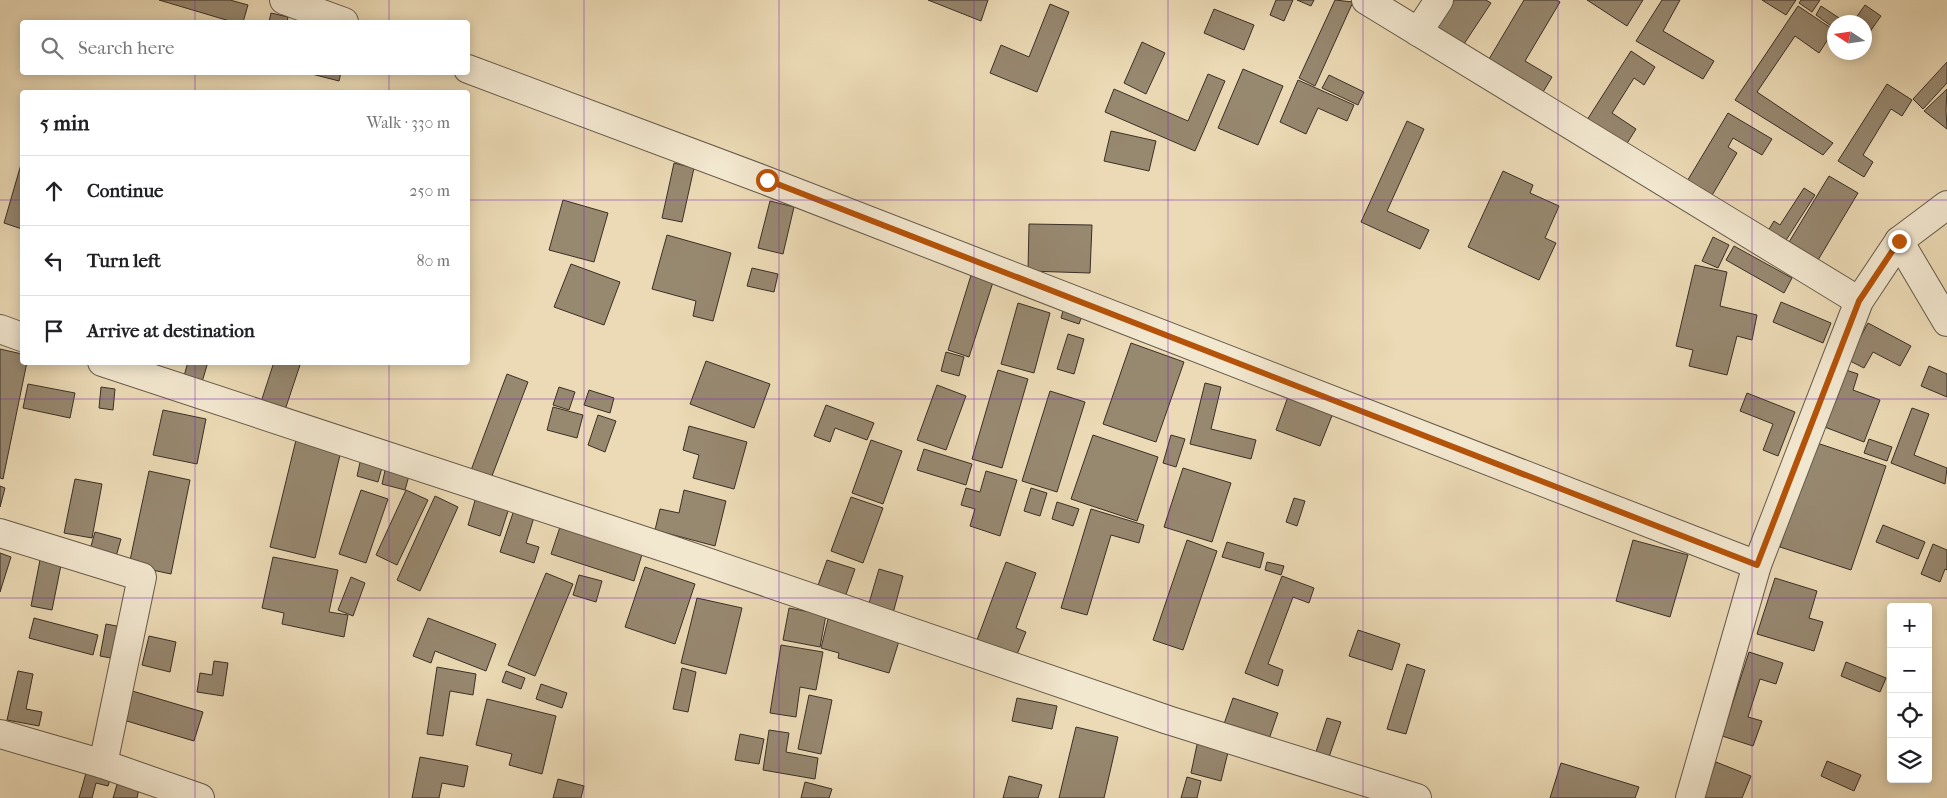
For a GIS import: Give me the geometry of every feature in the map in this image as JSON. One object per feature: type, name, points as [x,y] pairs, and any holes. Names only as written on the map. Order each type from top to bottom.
[{"type":"street","points":[[284,0],[339,20]]},
{"type":"street","points":[[1366,0],[1859,301]]},
{"type":"street","points":[[1418,32],[1439,0]]},
{"type":"street","points":[[470,70],[767,180],[1757,565]]},
{"type":"street","points":[[1690,798],[1757,565],[1859,301],[1899,241],[1947,205]]},
{"type":"street","points":[[1899,241],[1947,322]]},
{"type":"street","points":[[0,329],[20,336]]},
{"type":"street","points":[[111,365],[682,553],[1168,720],[1417,798]]},
{"type":"street","points":[[0,532],[142,577],[103,764]]},
{"type":"street","points":[[0,734],[103,764],[200,798]]},
{"type":"building","points":[[159,0],[230,0],[248,5],[244,20],[226,20]]},
{"type":"building","points":[[928,0],[988,0],[981,21]]},
{"type":"building","points":[[1276,0],[1293,0],[1284,21],[1270,15]]},
{"type":"building","points":[[1297,0],[1314,0],[1311,6]]},
{"type":"building","points":[[1335,0],[1353,2],[1315,86],[1299,78]]},
{"type":"building","points":[[1453,0],[1486,0],[1491,3],[1462,47],[1434,29]]},
{"type":"building","points":[[1524,0],[1557,0],[1560,2],[1525,61],[1552,77],[1543,92],[1489,59]]},
{"type":"building","points":[[1587,0],[1643,0],[1627,26]]},
{"type":"building","points":[[1662,0],[1680,0],[1663,31],[1714,61],[1703,79],[1636,41]]},
{"type":"building","points":[[1762,0],[1796,0],[1786,15]]},
{"type":"building","points":[[1801,0],[1820,0],[1812,12],[1799,3]]},
{"type":"building","points":[[1050,4],[1069,12],[1037,92],[990,73],[1001,45],[1029,57]]},
{"type":"building","points":[[1865,5],[1881,16],[1872,29],[1872,15],[1858,15]]},
{"type":"building","points":[[1798,6],[1827,25],[1827,41],[1819,53],[1795,36],[1757,92],[1833,143],[1823,155],[1735,100]]},
{"type":"building","points":[[1821,6],[1834,15],[1827,15],[1827,23],[1816,15]]},
{"type":"building","points":[[1214,9],[1254,25],[1244,50],[1204,33]]},
{"type":"building","points":[[271,13],[288,17],[287,20],[269,20]]},
{"type":"building","points":[[1142,42],[1165,53],[1146,94],[1124,83]]},
{"type":"building","points":[[1631,51],[1655,67],[1644,85],[1634,78],[1612,113],[1636,129],[1626,145],[1587,120]]},
{"type":"building","points":[[1947,62],[1947,83],[1923,109],[1913,99]]},
{"type":"building","points":[[1243,69],[1283,86],[1258,145],[1218,128]]},
{"type":"building","points":[[1208,74],[1225,81],[1195,151],[1105,112],[1114,89],[1188,121]]},
{"type":"building","points":[[316,75],[340,75],[339,81]]},
{"type":"building","points":[[1329,75],[1364,92],[1358,105],[1322,88]]},
{"type":"building","points":[[1298,80],[1354,105],[1347,121],[1318,108],[1306,134],[1280,122]]},
{"type":"building","points":[[1887,84],[1912,100],[1902,116],[1891,109],[1863,155],[1873,162],[1864,177],[1838,161]]},
{"type":"building","points":[[1947,89],[1946,110],[1947,129],[1924,111]]},
{"type":"building","points":[[1728,113],[1772,139],[1762,155],[1733,138],[1728,147],[1737,153],[1711,197],[1686,183]]},
{"type":"building","points":[[1407,121],[1424,129],[1387,211],[1429,230],[1420,249],[1361,222]]},
{"type":"building","points":[[1111,131],[1156,141],[1149,171],[1104,161]]},
{"type":"building","points":[[674,163],[694,168],[682,222],[662,218]]},
{"type":"building","points":[[20,168],[20,228],[4,223]]},
{"type":"building","points":[[1503,171],[1533,185],[1530,193],[1559,206],[1545,238],[1556,243],[1539,280],[1468,247]]},
{"type":"building","points":[[1829,176],[1858,193],[1815,265],[1786,247]]},
{"type":"building","points":[[1804,188],[1815,195],[1783,245],[1766,234],[1774,221],[1780,225]]},
{"type":"building","points":[[563,200],[608,213],[594,262],[549,250]]},
{"type":"building","points":[[770,201],[794,207],[783,254],[758,248]]},
{"type":"building","points":[[1029,224],[1092,225],[1090,273],[1028,271]]},
{"type":"building","points":[[667,235],[731,253],[713,321],[693,316],[696,301],[652,289]]},
{"type":"building","points":[[1713,237],[1729,245],[1718,268],[1702,261]]},
{"type":"building","points":[[1734,246],[1792,278],[1784,293],[1726,260]]},
{"type":"building","points":[[571,264],[620,282],[604,325],[554,307]]},
{"type":"building","points":[[1695,265],[1727,272],[1720,306],[1757,315],[1752,340],[1737,336],[1727,375],[1689,366],[1693,350],[1676,346]]},
{"type":"building","points":[[752,268],[778,274],[774,292],[747,286]]},
{"type":"building","points":[[972,272],[994,279],[969,357],[948,350]]},
{"type":"building","points":[[1781,302],[1831,323],[1823,343],[1773,322]]},
{"type":"building","points":[[1018,303],[1050,313],[1034,373],[1001,364]]},
{"type":"building","points":[[1064,307],[1083,313],[1079,324],[1061,318]]},
{"type":"building","points":[[1868,323],[1911,346],[1900,366],[1873,352],[1864,368],[1848,360]]},
{"type":"building","points":[[1068,334],[1084,339],[1074,374],[1057,369]]},
{"type":"building","points":[[1131,343],[1184,362],[1156,442],[1103,424]]},
{"type":"building","points":[[0,349],[20,354],[20,365],[26,365],[3,479],[0,478]]},
{"type":"building","points":[[946,352],[964,357],[959,376],[941,371]]},
{"type":"building","points":[[706,361],[770,384],[754,428],[690,404]]},
{"type":"building","points":[[187,365],[207,365],[202,382],[184,376]]},
{"type":"building","points":[[273,365],[300,365],[284,413],[260,405]]},
{"type":"building","points":[[1929,366],[1947,374],[1947,397],[1921,386]]},
{"type":"building","points":[[1843,369],[1858,374],[1853,390],[1880,400],[1864,442],[1822,426]]},
{"type":"building","points":[[998,370],[1028,379],[1002,468],[972,459]]},
{"type":"building","points":[[507,374],[528,382],[490,481],[470,473]]},
{"type":"building","points":[[1205,383],[1221,387],[1211,429],[1256,440],[1251,459],[1190,444]]},
{"type":"building","points":[[28,384],[75,393],[70,418],[23,408]]},
{"type":"building","points":[[937,385],[966,396],[946,450],[917,440]]},
{"type":"building","points":[[101,387],[115,389],[113,410],[99,408]]},
{"type":"building","points":[[559,387],[575,392],[569,410],[553,405]]},
{"type":"building","points":[[589,390],[614,398],[610,413],[584,405]]},
{"type":"building","points":[[1050,391],[1085,402],[1057,492],[1022,481]]},
{"type":"building","points":[[1290,391],[1335,408],[1320,446],[1276,430]]},
{"type":"building","points":[[1747,393],[1795,412],[1778,456],[1763,450],[1773,424],[1740,411]]},
{"type":"building","points":[[826,405],[874,423],[867,440],[835,428],[830,442],[814,436]]},
{"type":"building","points":[[553,407],[583,415],[577,438],[547,430]]},
{"type":"building","points":[[1912,408],[1929,414],[1914,455],[1947,468],[1945,484],[1891,463]]},
{"type":"building","points":[[163,410],[206,419],[197,464],[153,455]]},
{"type":"building","points":[[598,415],[616,421],[605,452],[588,445]]},
{"type":"building","points":[[689,426],[747,442],[734,489],[693,478],[699,455],[683,450]]},
{"type":"building","points":[[1093,435],[1158,457],[1137,521],[1071,499]]},
{"type":"building","points":[[1171,435],[1185,439],[1176,467],[1163,463]]},
{"type":"building","points":[[1869,439],[1892,447],[1887,461],[1864,453]]},
{"type":"building","points":[[296,440],[341,451],[315,558],[270,547]]},
{"type":"building","points":[[871,440],[902,451],[883,504],[852,493]]},
{"type":"building","points":[[1814,442],[1886,466],[1851,570],[1780,547]]},
{"type":"building","points":[[924,449],[972,464],[966,485],[917,470]]},
{"type":"building","points":[[361,458],[383,464],[378,482],[357,476]]},
{"type":"building","points":[[386,466],[410,472],[405,490],[382,484]]},
{"type":"building","points":[[1183,468],[1231,483],[1212,542],[1164,527]]},
{"type":"building","points":[[149,471],[190,480],[171,574],[129,565]]},
{"type":"building","points":[[986,471],[1017,480],[1000,536],[970,526],[975,509],[961,505],[966,488],[980,492]]},
{"type":"building","points":[[75,479],[102,484],[92,538],[64,533]]},
{"type":"building","points":[[0,486],[5,488],[0,507]]},
{"type":"building","points":[[1031,488],[1047,493],[1040,516],[1024,511]]},
{"type":"building","points":[[361,490],[388,499],[366,563],[339,554]]},
{"type":"building","points":[[406,490],[428,500],[397,565],[376,555]]},
{"type":"building","points":[[684,490],[726,501],[715,546],[655,530],[660,509],[679,513]]},
{"type":"building","points":[[435,496],[458,507],[420,591],[397,580]]},
{"type":"building","points":[[476,497],[509,508],[500,536],[468,525]]},
{"type":"building","points":[[851,497],[883,508],[863,563],[831,551]]},
{"type":"building","points":[[1294,498],[1305,501],[1297,526],[1286,522]]},
{"type":"building","points":[[1057,502],[1079,509],[1073,526],[1052,519]]},
{"type":"building","points":[[515,507],[535,514],[526,543],[539,547],[534,563],[500,552]]},
{"type":"building","points":[[1091,509],[1144,525],[1139,543],[1111,535],[1087,615],[1061,608]]},
{"type":"building","points":[[561,524],[643,551],[634,581],[551,554]]},
{"type":"building","points":[[1883,525],[1925,542],[1918,559],[1876,542]]},
{"type":"building","points":[[95,532],[121,539],[115,560],[89,553]]},
{"type":"building","points":[[1187,540],[1217,551],[1183,650],[1153,640]]},
{"type":"building","points":[[1633,540],[1688,555],[1670,617],[1616,601]]},
{"type":"building","points":[[1227,542],[1264,553],[1260,568],[1222,557]]},
{"type":"building","points":[[1933,544],[1947,550],[1947,570],[1945,569],[1940,582],[1921,574]]},
{"type":"building","points":[[0,553],[11,557],[0,592]]},
{"type":"building","points":[[273,557],[338,570],[329,612],[348,615],[344,637],[282,624],[284,613],[262,608]]},
{"type":"building","points":[[40,560],[61,565],[52,610],[31,606]]},
{"type":"building","points":[[827,560],[855,569],[844,600],[816,591]]},
{"type":"building","points":[[1006,562],[1036,573],[1016,628],[1026,632],[1014,662],[974,648]]},
{"type":"building","points":[[1267,562],[1284,566],[1281,575],[1265,570]]},
{"type":"building","points":[[645,567],[695,584],[675,644],[625,627]]},
{"type":"building","points":[[879,569],[903,576],[892,617],[867,610]]},
{"type":"building","points":[[546,573],[573,584],[535,676],[508,665]]},
{"type":"building","points":[[579,575],[602,581],[596,602],[573,595]]},
{"type":"building","points":[[1282,576],[1314,588],[1309,603],[1293,597],[1268,664],[1283,670],[1278,686],[1245,673]]},
{"type":"building","points":[[351,577],[365,583],[353,616],[338,610]]},
{"type":"building","points":[[1775,578],[1817,591],[1809,618],[1823,622],[1814,651],[1757,634]]},
{"type":"building","points":[[697,598],[742,608],[726,674],[681,663]]},
{"type":"building","points":[[789,608],[826,615],[820,647],[783,640]]},
{"type":"building","points":[[34,618],[98,635],[93,655],[29,638]]},
{"type":"building","points":[[428,618],[496,644],[486,671],[435,651],[431,663],[413,656]]},
{"type":"building","points":[[828,619],[899,641],[889,673],[838,658],[839,653],[821,648]]},
{"type":"building","points":[[106,624],[122,627],[116,659],[100,656]]},
{"type":"building","points":[[1358,630],[1400,644],[1392,670],[1349,656]]},
{"type":"building","points":[[149,636],[176,642],[170,672],[142,665]]},
{"type":"building","points":[[781,645],[823,652],[816,690],[800,687],[796,717],[770,713]]},
{"type":"building","points":[[1749,652],[1783,663],[1776,684],[1760,679],[1748,717],[1762,721],[1753,746],[1722,736]]},
{"type":"building","points":[[214,661],[228,663],[223,696],[197,692],[200,673],[212,675]]},
{"type":"building","points":[[1846,662],[1886,678],[1880,692],[1841,676]]},
{"type":"building","points":[[1407,664],[1425,670],[1406,734],[1387,729]]},
{"type":"building","points":[[437,667],[476,674],[473,695],[450,691],[443,736],[427,734]]},
{"type":"building","points":[[682,668],[696,672],[688,712],[673,709]]},
{"type":"building","points":[[18,671],[33,674],[26,709],[42,712],[39,726],[7,720]]},
{"type":"building","points":[[506,671],[525,678],[521,689],[502,682]]},
{"type":"building","points":[[541,684],[567,693],[562,708],[536,699]]},
{"type":"building","points":[[129,690],[203,712],[194,741],[120,719]]},
{"type":"building","points":[[809,695],[832,700],[821,754],[798,749]]},
{"type":"building","points":[[1017,698],[1057,706],[1052,729],[1012,721]]},
{"type":"building","points":[[1233,698],[1278,713],[1268,742],[1223,727]]},
{"type":"building","points":[[487,699],[556,716],[542,774],[509,765],[512,754],[476,745]]},
{"type":"building","points":[[1327,718],[1341,722],[1328,760],[1315,755]]},
{"type":"building","points":[[1076,727],[1118,737],[1104,798],[1059,798]]},
{"type":"building","points":[[769,730],[789,733],[786,752],[818,758],[815,779],[763,770]]},
{"type":"building","points":[[740,734],[764,739],[759,764],[735,760]]},
{"type":"building","points":[[1198,740],[1229,748],[1221,781],[1191,773]]},
{"type":"building","points":[[420,757],[468,766],[464,787],[442,783],[439,798],[412,798]]},
{"type":"building","points":[[1827,761],[1861,775],[1854,791],[1821,776]]},
{"type":"building","points":[[1716,762],[1751,776],[1742,798],[1701,798]]},
{"type":"building","points":[[1561,763],[1639,787],[1635,798],[1550,798]]},
{"type":"building","points":[[88,766],[112,773],[108,786],[96,783],[92,798],[79,798]]},
{"type":"building","points":[[1009,776],[1042,785],[1038,798],[1003,798]]},
{"type":"building","points":[[1187,777],[1201,781],[1197,798],[1181,798]]},
{"type":"building","points":[[119,778],[140,784],[137,798],[113,798]]},
{"type":"building","points":[[558,779],[584,786],[581,798],[553,798]]},
{"type":"building","points":[[805,782],[832,789],[829,798],[801,798]]},
{"type":"route","points":[[767,180],[1757,565],[1859,301],[1899,241]]}]
